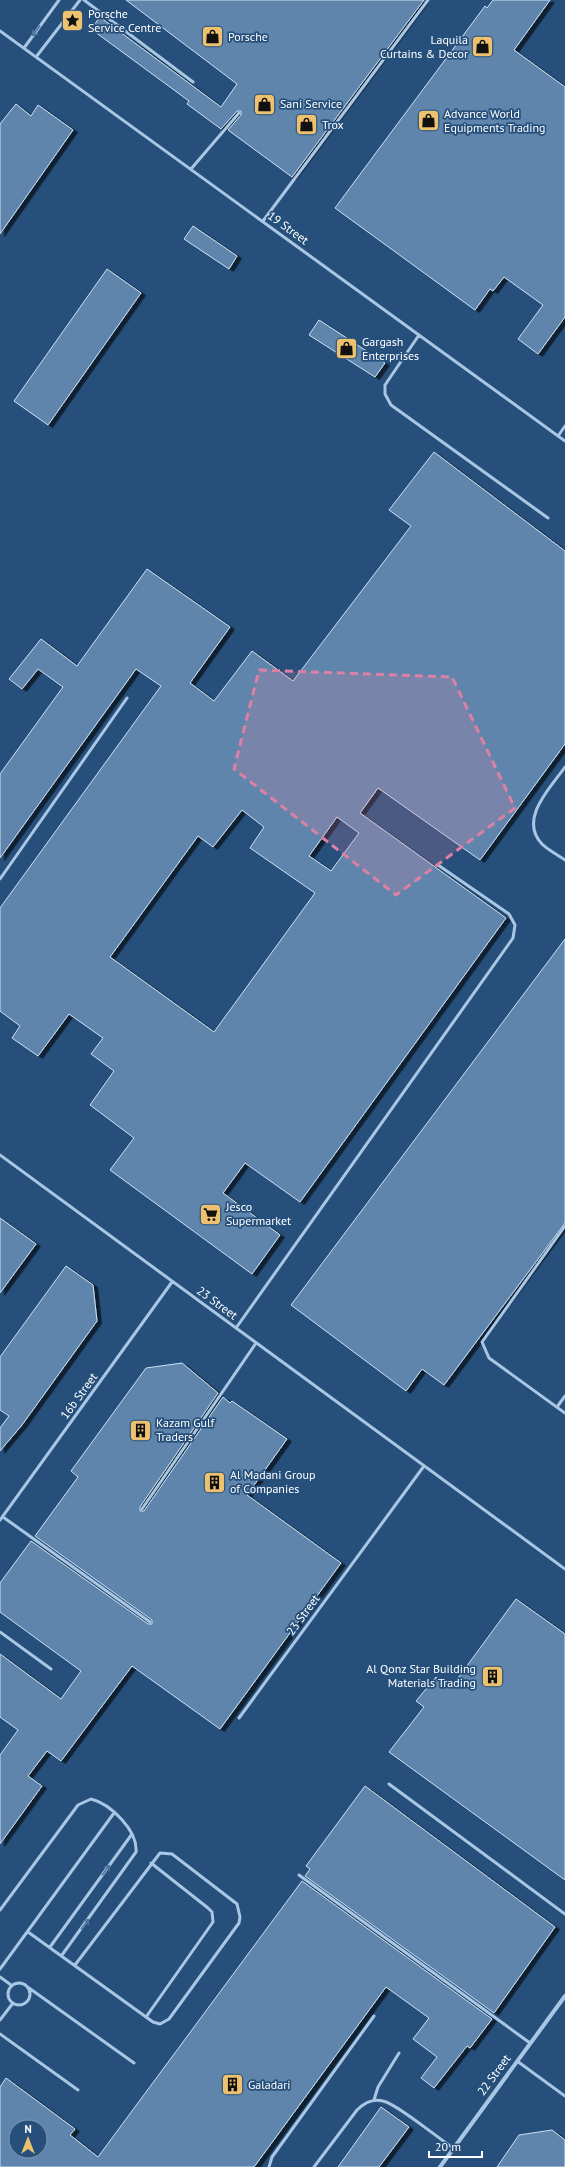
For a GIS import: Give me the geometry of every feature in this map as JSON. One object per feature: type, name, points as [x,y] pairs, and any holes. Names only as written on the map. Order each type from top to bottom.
[{"type":"street","name":"22 Street","points":[[440,2167],[565,1996]]},
{"type":"lane","points":[[24,48],[59,0]]},
{"type":"lane","points":[[36,57],[80,0]]},
{"type":"lane","points":[[84,0],[192,82]]},
{"type":"lane","points":[[263,221],[428,0]]},
{"type":"lane","name":"19 Street","points":[[0,31],[565,440]]},
{"type":"lane","points":[[191,169],[239,113]]},
{"type":"lane","points":[[419,335],[385,385],[385,395],[391,405],[548,518]]},
{"type":"lane","points":[[558,436],[565,426]]},
{"type":"lane","points":[[0,879],[128,698]]},
{"type":"lane","points":[[565,767],[536,808],[534,817],[536,836],[542,843],[565,860]]},
{"type":"lane","points":[[236,1328],[513,938],[516,925],[509,914],[438,865]]},
{"type":"lane","name":"23 Street","points":[[0,1155],[565,1569]]},
{"type":"lane","points":[[565,1226],[482,1342],[489,1358],[565,1413]]},
{"type":"lane","name":"16b Street","points":[[0,1520],[172,1282]]},
{"type":"lane","points":[[142,1509],[256,1343]]},
{"type":"lane","points":[[557,1407],[565,1396]]},
{"type":"lane","name":"23 Street","points":[[239,1718],[424,1466]]},
{"type":"lane","points":[[3,1517],[150,1622]]},
{"type":"lane","points":[[0,1632],[51,1670]]},
{"type":"lane","points":[[389,1784],[565,1914]]},
{"type":"lane","points":[[0,1910],[78,1805],[92,1799],[101,1803],[128,1826],[136,1848],[133,1858],[62,1955]]},
{"type":"lane","points":[[0,1969],[114,1813]]},
{"type":"lane","points":[[50,1947],[132,1834]]},
{"type":"lane","points":[[28,1932],[156,2024],[164,2023],[169,2019],[239,1923],[240,1917],[237,1904],[172,1854],[160,1853],[75,1965]]},
{"type":"lane","points":[[146,2016],[214,1922],[212,1912],[208,1908],[151,1863]]},
{"type":"lane","points":[[299,1875],[530,2043]]},
{"type":"lane","points":[[0,1977],[11,1985]]},
{"type":"lane","points":[[11,1985],[21,1982],[134,2062]]},
{"type":"lane","points":[[11,1985],[8,1994],[13,2003],[18,2005],[27,2002],[31,1993],[29,1988]]},
{"type":"lane","points":[[0,2020],[13,2003]]},
{"type":"lane","points":[[269,2167],[272,2157],[374,2016]]},
{"type":"lane","points":[[0,2034],[78,2090]]},
{"type":"lane","points":[[374,2100],[378,2087],[399,2052]]},
{"type":"lane","points":[[517,2061],[565,2096]]},
{"type":"lane","points":[[314,2167],[362,2105],[374,2100],[388,2103],[453,2148]]},
{"type":"highlighted area","points":[[259,670],[452,677],[515,808],[396,895],[234,769]]},
{"type":"building","points":[[126,0],[424,0],[292,177],[228,130],[241,115],[241,111],[237,111],[221,129],[187,104],[189,101],[91,29],[100,17],[221,107],[237,84]]},
{"type":"building","points":[[493,0],[550,0],[514,50],[565,87],[565,317],[538,354],[518,339],[543,305],[504,277],[493,291],[490,289],[475,310],[335,208],[485,6],[487,8]]},
{"type":"building","points":[[16,104],[31,116],[38,105],[73,130],[0,234],[0,124]]},
{"type":"building","points":[[193,226],[237,256],[229,269],[184,239]]},
{"type":"building","points":[[107,269],[141,293],[48,425],[14,401]]},
{"type":"building","name":"Gargash Enterprises","points":[[319,320],[385,363],[375,377],[309,335]]},
{"type":"building","points":[[434,452],[565,551],[565,744],[480,860],[378,788],[360,813],[506,918],[300,1202],[245,1163],[223,1193],[280,1235],[252,1274],[110,1170],[134,1138],[90,1105],[114,1071],[91,1054],[103,1038],[69,1014],[38,1056],[12,1038],[20,1026],[0,1011],[0,908],[161,686],[136,669],[0,858],[0,774],[63,687],[38,669],[22,689],[9,679],[41,639],[77,666],[147,569],[230,627],[190,683],[214,701],[252,651],[293,681],[411,526],[389,510]],"holes":[[[242,810],[264,827],[250,848],[315,893],[214,1032],[110,957],[198,836],[213,847]],[[337,817],[359,833],[331,871],[309,856]]]},
{"type":"building","points":[[565,939],[565,1223],[444,1385],[422,1369],[406,1391],[291,1305]]},
{"type":"building","points":[[0,1218],[36,1244],[0,1293]]},
{"type":"building","points":[[66,1266],[93,1285],[97,1321],[22,1425],[0,1451],[0,1428],[9,1416],[0,1410],[0,1357]]},
{"type":"building","points":[[182,1363],[218,1393],[140,1507],[140,1511],[144,1511],[223,1397],[230,1403],[232,1401],[287,1439],[247,1495],[341,1563],[220,1729],[132,1666],[61,1761],[47,1751],[28,1776],[42,1786],[0,1844],[0,1755],[18,1730],[0,1717],[0,1654],[61,1699],[81,1671],[0,1612],[0,1583],[31,1541],[148,1624],[152,1624],[152,1620],[35,1536],[78,1477],[71,1471],[146,1368]]},
{"type":"building","points":[[516,1599],[565,1634],[565,1880],[389,1752],[424,1707],[416,1701],[436,1677],[450,1689]]},
{"type":"building","points":[[365,1786],[555,1927],[494,2013],[305,1876],[310,1869],[306,1866]]},
{"type":"building","name":"Galadari","points":[[302,1881],[492,2019],[470,2048],[467,2046],[434,2088],[421,2078],[437,2057],[413,2039],[429,2018],[386,1987],[254,2167],[0,2167],[0,2087],[6,2078],[75,2129],[70,2135],[98,2157]]},
{"type":"building","points":[[381,2107],[409,2127],[379,2167],[338,2167]]},
{"type":"building","points":[[552,2130],[565,2140],[565,2167],[497,2167],[519,2135]]},
{"type":"place","name":"Porsche Service Centre","points":[[72,21]]},
{"type":"place","name":"Porsche","points":[[212,37]]},
{"type":"place","name":"Laquila Curtains & Decor","points":[[483,47]]},
{"type":"place","name":"Sani Service","points":[[265,104]]},
{"type":"place","name":"Advance World Equipments Trading","points":[[429,121]]},
{"type":"place","name":"Trox","points":[[306,125]]},
{"type":"place","name":"Gargash Enterprises","points":[[347,349]]},
{"type":"place","name":"Jesco Supermarket","points":[[211,1214]]},
{"type":"place","name":"Kazam Gulf Traders","points":[[141,1430]]},
{"type":"place","name":"Al Madani Group of Companies","points":[[215,1482]]},
{"type":"place","name":"Al Qonz Star Building Materials Trading","points":[[492,1676]]},
{"type":"place","name":"Galadari","points":[[232,2085]]}]
